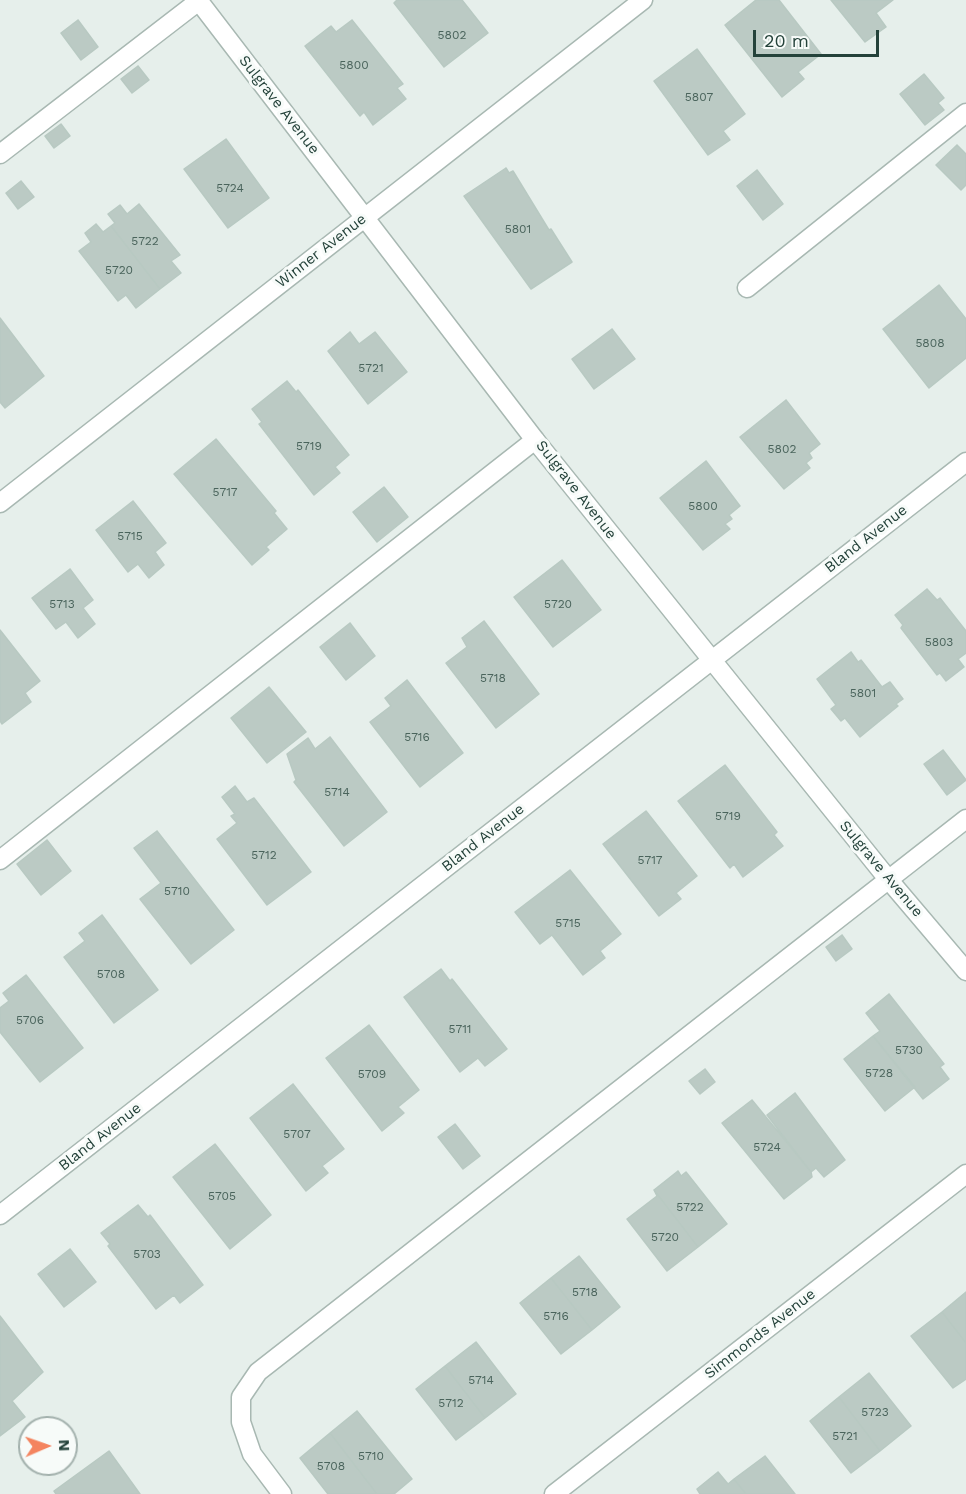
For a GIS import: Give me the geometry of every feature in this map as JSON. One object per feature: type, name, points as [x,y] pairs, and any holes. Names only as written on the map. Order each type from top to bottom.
[{"type":"street","name":"Sulgrave Avenue","points":[[199,0],[536,440],[888,879],[966,971]]},
{"type":"street","points":[[0,154],[199,0]]},
{"type":"street","name":"Winner Avenue","points":[[0,503],[643,0]]},
{"type":"street","points":[[747,288],[966,113]]},
{"type":"street","points":[[0,860],[536,440]]},
{"type":"street","name":"Bland Avenue","points":[[0,1215],[966,462]]},
{"type":"street","points":[[282,1494],[252,1454],[241,1422],[241,1397],[258,1372],[966,819]]},
{"type":"street","name":"Simmonds Avenue","points":[[554,1494],[966,1174]]},
{"type":"building","points":[[397,0],[462,0],[488,33],[444,67],[394,3]]},
{"type":"building","points":[[756,0],[779,0],[821,54],[798,72],[804,79],[782,97],[725,25]]},
{"type":"building","points":[[831,0],[893,0],[876,13],[886,27],[865,42]]},
{"type":"building","points":[[78,20],[98,47],[81,60],[61,33]]},
{"type":"building","points":[[352,20],[403,84],[397,88],[406,99],[373,125],[364,112],[360,116],[305,46],[331,26],[336,32]]},
{"type":"building","points":[[697,49],[745,114],[723,131],[730,140],[708,155],[654,81]]},
{"type":"building","points":[[138,66],[149,80],[132,93],[121,79]]},
{"type":"building","points":[[924,74],[944,98],[938,103],[944,110],[925,125],[900,94]]},
{"type":"building","points":[[61,124],[70,136],[54,148],[45,136]]},
{"type":"building","points":[[226,139],[269,198],[228,228],[184,169]]},
{"type":"building","points":[[957,145],[966,154],[966,185],[961,190],[936,165]]},
{"type":"building","points":[[506,168],[509,173],[513,171],[549,230],[551,229],[572,262],[531,289],[464,196]]},
{"type":"building","points":[[757,170],[783,204],[763,220],[737,186]]},
{"type":"building","points":[[21,181],[34,197],[18,209],[6,193]]},
{"type":"building","points":[[139,204],[180,255],[171,261],[181,273],[160,289],[111,226],[115,223],[108,214],[120,205],[127,214]]},
{"type":"building","points":[[96,224],[103,232],[111,226],[160,289],[136,308],[126,295],[118,301],[79,251],[91,242],[85,233]]},
{"type":"building","points":[[939,285],[966,319],[966,358],[929,388],[883,329]]},
{"type":"building","points":[[0,318],[44,376],[5,408],[0,402]]},
{"type":"building","points":[[612,329],[635,359],[594,389],[572,359]]},
{"type":"building","points":[[350,332],[359,344],[375,332],[407,372],[368,404],[328,351]]},
{"type":"building","points":[[287,381],[296,392],[298,390],[349,455],[335,467],[340,473],[314,495],[259,424],[262,422],[252,409]]},
{"type":"building","points":[[786,400],[820,444],[809,453],[812,458],[806,463],[810,468],[784,489],[740,437]]},
{"type":"building","points":[[216,439],[276,511],[274,513],[287,529],[266,547],[269,550],[252,565],[174,474]]},
{"type":"building","points":[[706,461],[740,506],[729,515],[732,519],[725,524],[730,529],[703,550],[660,498]]},
{"type":"building","points":[[384,487],[408,517],[377,542],[353,512]]},
{"type":"building","points":[[133,501],[166,543],[155,552],[164,565],[149,578],[138,564],[128,572],[96,530]]},
{"type":"building","points":[[562,560],[601,610],[553,647],[514,597]]},
{"type":"building","points":[[70,569],[93,600],[83,608],[95,624],[78,638],[66,622],[56,629],[32,598]]},
{"type":"building","points":[[927,589],[937,600],[940,598],[966,631],[966,653],[958,659],[964,667],[946,681],[940,673],[937,675],[901,628],[903,625],[895,615]]},
{"type":"building","points":[[484,621],[539,694],[496,728],[446,663],[467,647],[462,638]]},
{"type":"building","points":[[350,623],[375,656],[346,680],[320,647]]},
{"type":"building","points":[[0,630],[40,681],[25,693],[31,702],[2,724],[0,721]]},
{"type":"building","points":[[851,652],[858,662],[861,660],[882,687],[890,682],[903,699],[896,704],[898,706],[860,737],[845,718],[841,721],[831,709],[836,705],[817,679]]},
{"type":"building","points":[[407,680],[463,753],[420,787],[370,722],[391,706],[385,698]]},
{"type":"building","points":[[269,687],[306,732],[267,763],[231,718]]},
{"type":"building","points":[[330,737],[387,812],[344,846],[294,782],[296,780],[287,754],[308,738],[315,749]]},
{"type":"building","points":[[943,750],[966,780],[947,795],[924,764]]},
{"type":"building","points":[[725,765],[777,832],[774,835],[783,846],[743,877],[734,864],[730,868],[678,801]]},
{"type":"building","points":[[235,786],[247,802],[254,798],[311,872],[267,905],[217,839],[237,823],[231,816],[235,814],[222,797]]},
{"type":"building","points":[[646,811],[697,876],[676,893],[681,899],[659,916],[603,844]]},
{"type":"building","points":[[157,831],[234,930],[191,964],[140,899],[161,883],[134,848]]},
{"type":"building","points":[[47,840],[71,871],[41,895],[17,864]]},
{"type":"building","points":[[570,870],[621,934],[600,951],[605,958],[583,975],[552,935],[540,944],[515,912]]},
{"type":"building","points":[[102,915],[158,990],[114,1023],[64,957],[85,941],[79,933]]},
{"type":"building","points":[[842,935],[852,949],[836,961],[826,947]]},
{"type":"building","points":[[441,969],[450,981],[452,979],[507,1049],[485,1066],[478,1058],[460,1072],[404,997]]},
{"type":"building","points":[[26,975],[83,1048],[40,1082],[0,1032],[0,1008],[9,1001],[3,993]]},
{"type":"building","points":[[889,994],[944,1064],[940,1067],[949,1079],[923,1099],[873,1036],[880,1031],[866,1013]]},
{"type":"building","points":[[369,1025],[419,1090],[398,1107],[404,1113],[382,1131],[326,1058]]},
{"type":"building","points":[[873,1036],[915,1087],[885,1111],[844,1059]]},
{"type":"building","points":[[705,1069],[715,1082],[700,1094],[689,1081]]},
{"type":"building","points":[[293,1084],[344,1149],[322,1166],[328,1173],[306,1191],[250,1118]]},
{"type":"building","points":[[795,1093],[845,1160],[824,1177],[816,1168],[811,1172],[767,1115]]},
{"type":"building","points":[[752,1100],[811,1172],[812,1177],[784,1199],[722,1123]]},
{"type":"building","points":[[455,1124],[480,1156],[463,1169],[438,1137]]},
{"type":"building","points":[[215,1144],[271,1215],[230,1249],[173,1177]]},
{"type":"building","points":[[678,1171],[681,1176],[686,1172],[727,1224],[698,1247],[654,1190]]},
{"type":"building","points":[[654,1190],[698,1247],[667,1271],[627,1219],[657,1196]]},
{"type":"building","points":[[138,1205],[148,1217],[150,1215],[203,1285],[180,1303],[174,1295],[156,1309],[108,1246],[110,1244],[101,1233]]},
{"type":"building","points":[[70,1249],[96,1282],[64,1307],[38,1274]]},
{"type":"building","points":[[579,1256],[620,1307],[592,1330],[551,1278]]},
{"type":"building","points":[[551,1278],[592,1330],[561,1354],[520,1303]]},
{"type":"building","points":[[966,1292],[966,1343],[942,1312]]},
{"type":"building","points":[[942,1312],[966,1343],[966,1379],[953,1388],[911,1336]]},
{"type":"building","points":[[0,1316],[43,1372],[12,1401],[24,1416],[18,1416],[18,1422],[0,1436]]},
{"type":"building","points":[[476,1342],[516,1394],[485,1418],[445,1366]]},
{"type":"building","points":[[445,1366],[485,1418],[456,1440],[416,1389]]},
{"type":"building","points":[[869,1373],[911,1426],[880,1451],[839,1397]]},
{"type":"building","points":[[839,1397],[880,1451],[851,1473],[810,1421]]},
{"type":"building","points":[[357,1411],[412,1479],[394,1494],[377,1494],[330,1433]]},
{"type":"building","points":[[330,1433],[377,1494],[328,1494],[300,1458]]},
{"type":"building","points":[[109,1451],[140,1494],[56,1494],[54,1491],[78,1476],[78,1474]]},
{"type":"building","points":[[765,1456],[795,1494],[746,1494],[734,1479]]},
{"type":"building","points":[[718,1472],[728,1484],[734,1479],[746,1494],[700,1494],[697,1489]]}]
